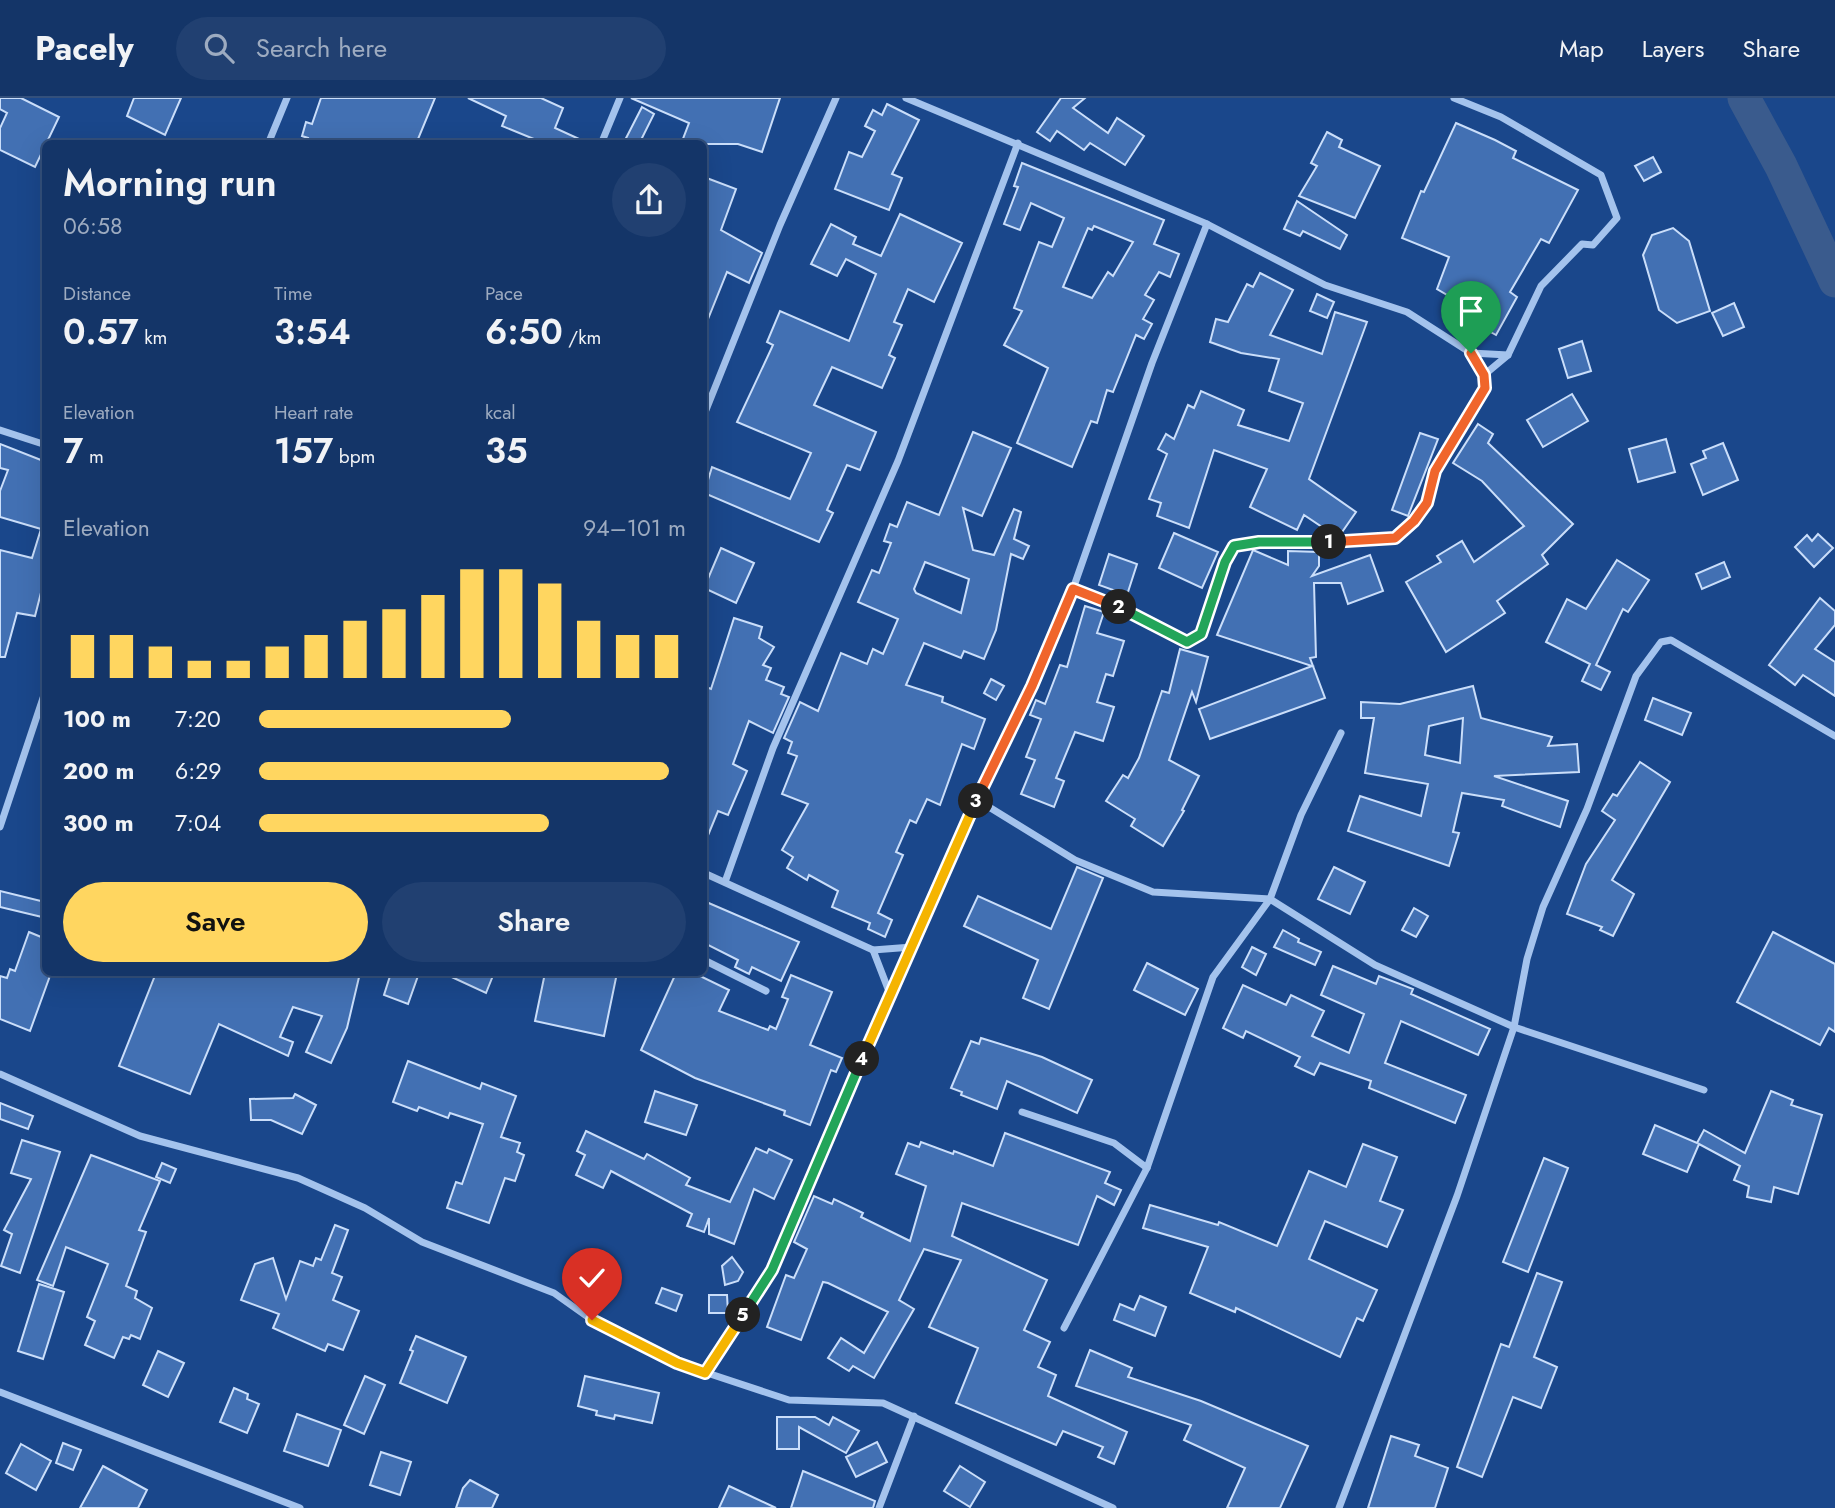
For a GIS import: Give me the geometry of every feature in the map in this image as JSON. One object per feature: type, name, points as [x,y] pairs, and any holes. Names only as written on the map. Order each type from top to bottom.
[{"type":"street","points":[[270,140],[286,98]]},
{"type":"street","points":[[603,140],[620,98]]},
{"type":"street","points":[[707,408],[836,98]]},
{"type":"street","points":[[906,98],[1206,224],[1325,285],[1407,312],[1471,353],[1484,375],[1485,388],[1435,471],[1427,503],[1395,538],[1369,541],[1259,542],[1234,546],[1225,562],[1201,634],[1187,642],[1135,614],[1073,589]]},
{"type":"street","points":[[1454,98],[1501,117],[1601,175],[1617,218],[1593,245],[1582,244],[1541,286],[1508,355],[1484,375]]},
{"type":"street","points":[[725,882],[774,748],[908,436],[1018,143]]},
{"type":"street","points":[[705,1373],[772,1270],[976,799],[1032,686],[1073,589],[1152,363],[1206,224]]},
{"type":"street","points":[[1471,353],[1508,355]]},
{"type":"street","points":[[0,430],[42,444]]},
{"type":"street","points":[[1339,1508],[1457,1196],[1514,1027],[1527,959],[1543,907],[1587,809],[1636,676],[1661,642],[1671,640],[1835,736]]},
{"type":"street","points":[[0,827],[42,708]]},
{"type":"street","points":[[1064,1328],[1147,1168],[1213,977],[1270,900],[1301,815],[1341,733]]},
{"type":"street","points":[[976,799],[1075,860],[1153,892],[1270,900],[1375,965],[1514,1027],[1704,1090]]},
{"type":"street","points":[[707,874],[873,950],[912,947]]},
{"type":"street","points":[[873,950],[890,994]]},
{"type":"street","points":[[707,962],[766,991]]},
{"type":"street","points":[[0,1074],[140,1136],[298,1178],[365,1208],[422,1242],[554,1293],[592,1320],[677,1363],[789,1400],[883,1403],[1114,1508]]},
{"type":"street","points":[[1022,1112],[1114,1143],[1147,1168]]},
{"type":"street","points":[[0,1392],[300,1508]]},
{"type":"street","points":[[879,1508],[914,1416]]},
{"type":"building","points":[[0,98],[21,98],[59,117],[48,140],[42,140],[42,152],[35,167],[0,150],[0,128],[7,113],[0,109]]},
{"type":"building","points":[[134,98],[181,98],[165,135],[127,116]]},
{"type":"building","points":[[321,98],[435,98],[418,140],[307,140],[302,136],[306,122],[312,124]]},
{"type":"building","points":[[468,98],[541,98],[563,108],[555,128],[581,140],[536,140],[502,126],[506,116]]},
{"type":"building","points":[[631,98],[780,98],[762,152],[738,144],[707,144],[707,140],[683,140],[689,123]]},
{"type":"building","points":[[1061,98],[1085,98],[1073,108],[1108,133],[1117,118],[1144,136],[1125,165],[1090,143],[1084,150],[1057,131],[1050,141],[1037,132]]},
{"type":"building","points":[[887,104],[919,120],[892,174],[902,178],[889,210],[835,189],[849,152],[862,157],[875,131],[865,126],[873,110],[882,115]]},
{"type":"building","points":[[642,107],[654,114],[641,140],[625,140]]},
{"type":"building","points":[[1456,123],[1516,151],[1513,158],[1578,190],[1549,243],[1541,239],[1510,292],[1517,297],[1496,335],[1471,321],[1476,312],[1437,289],[1449,257],[1402,238],[1421,191],[1424,192]]},
{"type":"building","points":[[1327,132],[1342,140],[1339,147],[1380,166],[1355,218],[1299,196],[1317,166],[1311,163]]},
{"type":"building","points":[[1653,157],[1661,172],[1644,181],[1635,166]]},
{"type":"building","points":[[1022,163],[1164,220],[1154,244],[1179,254],[1170,277],[1159,272],[1145,295],[1154,300],[1143,319],[1152,324],[1144,339],[1136,335],[1113,392],[1107,390],[1097,423],[1091,421],[1072,467],[1017,443],[1048,368],[1004,345],[1022,311],[1014,308],[1039,242],[1052,247],[1064,218],[1031,203],[1020,230],[1004,224],[1018,187],[1014,186]],"holes":[[[1094,226],[1133,242],[1113,276],[1108,272],[1092,298],[1063,287],[1088,228],[1092,230]]]},
{"type":"building","points":[[707,178],[736,189],[721,230],[762,253],[749,283],[727,272],[707,322]]},
{"type":"building","points":[[1297,201],[1347,235],[1340,249],[1303,231],[1300,236],[1284,229]]},
{"type":"building","points":[[900,214],[962,243],[934,302],[908,289],[894,322],[902,325],[889,355],[895,358],[882,388],[832,367],[814,405],[876,432],[860,470],[847,465],[827,510],[833,513],[819,542],[707,494],[712,467],[790,499],[811,453],[737,422],[773,345],[767,342],[780,311],[849,341],[876,274],[846,259],[837,276],[811,264],[831,224],[856,237],[853,244],[881,256]]},
{"type":"building","points":[[1673,228],[1689,241],[1710,311],[1677,323],[1659,310],[1643,255],[1652,235]]},
{"type":"building","points":[[1260,273],[1293,290],[1270,335],[1322,354],[1335,312],[1367,322],[1309,479],[1356,512],[1340,535],[1334,535],[1304,515],[1297,530],[1250,507],[1267,469],[1214,450],[1189,528],[1157,516],[1161,503],[1149,499],[1167,454],[1158,449],[1166,434],[1174,439],[1188,405],[1194,408],[1201,391],[1244,410],[1238,425],[1289,441],[1303,403],[1269,391],[1279,359],[1241,353],[1210,342],[1216,319],[1228,322],[1247,284],[1253,287]]},
{"type":"building","points":[[1317,294],[1334,302],[1327,318],[1310,311]]},
{"type":"building","points":[[1734,303],[1744,327],[1723,336],[1712,313]]},
{"type":"building","points":[[1582,341],[1591,371],[1568,378],[1559,349]]},
{"type":"building","points":[[1572,394],[1588,421],[1543,447],[1527,420]]},
{"type":"building","points":[[1478,424],[1493,434],[1488,443],[1573,524],[1542,555],[1548,564],[1497,601],[1505,613],[1446,652],[1406,582],[1441,562],[1437,556],[1462,541],[1474,562],[1524,526],[1482,481],[1453,463]]},
{"type":"building","points":[[973,432],[1011,448],[982,516],[963,508],[973,550],[994,555],[1014,509],[1021,512],[1014,539],[1029,546],[1023,559],[1011,554],[996,630],[984,659],[964,651],[961,658],[924,643],[906,685],[943,697],[942,702],[985,719],[974,749],[962,744],[940,805],[927,799],[916,823],[910,820],[896,852],[903,855],[878,913],[892,920],[885,937],[868,929],[870,923],[832,907],[838,891],[809,875],[807,880],[787,868],[793,857],[782,850],[808,804],[782,794],[797,756],[788,753],[792,742],[784,738],[800,702],[818,711],[841,653],[867,664],[873,649],[883,654],[898,619],[858,602],[872,570],[879,573],[891,543],[884,541],[890,524],[897,527],[907,502],[939,515]],"holes":[[[925,562],[969,579],[961,613],[916,593],[914,589]]]},
{"type":"building","points":[[1420,433],[1438,439],[1408,516],[1392,510]]},
{"type":"building","points":[[1666,439],[1675,472],[1638,482],[1629,449]]},
{"type":"building","points":[[1723,443],[1738,480],[1703,495],[1691,464],[1706,458],[1703,451]]},
{"type":"building","points":[[0,444],[42,460],[42,589],[35,616],[17,613],[5,657],[0,657],[0,550],[32,558],[41,529],[0,517],[0,491],[8,470],[0,468]]},
{"type":"building","points":[[1174,533],[1218,552],[1202,588],[1159,568]]},
{"type":"building","points":[[1818,534],[1833,548],[1814,567],[1795,547],[1807,535],[1812,541]]},
{"type":"building","points":[[721,548],[754,563],[736,603],[707,589],[707,581]]},
{"type":"building","points":[[1253,550],[1288,565],[1288,551],[1319,552],[1319,566],[1312,576],[1370,555],[1383,591],[1348,604],[1341,583],[1314,583],[1316,657],[1310,658],[1325,698],[1210,739],[1199,709],[1312,666],[1217,635]]},
{"type":"building","points":[[1109,554],[1137,564],[1127,595],[1099,585]]},
{"type":"building","points":[[1617,560],[1649,580],[1628,612],[1623,609],[1596,665],[1610,672],[1601,690],[1582,681],[1590,664],[1546,642],[1567,599],[1586,609]]},
{"type":"building","points":[[1724,562],[1730,577],[1702,589],[1696,574]]},
{"type":"building","points":[[1820,598],[1835,611],[1835,625],[1815,649],[1835,662],[1835,696],[1803,675],[1795,685],[1769,665]]},
{"type":"building","points":[[1085,606],[1104,612],[1097,633],[1124,641],[1113,676],[1106,674],[1097,702],[1114,707],[1103,741],[1075,732],[1056,778],[1064,781],[1054,807],[1021,794],[1035,760],[1026,757],[1041,719],[1030,715],[1036,700],[1045,704],[1060,665],[1067,667]]},
{"type":"building","points":[[734,618],[762,627],[759,638],[774,647],[763,665],[771,668],[766,680],[784,687],[781,694],[789,697],[773,733],[749,721],[733,764],[747,771],[728,815],[718,811],[707,838],[707,687],[711,689]]},
{"type":"building","points":[[1180,649],[1208,657],[1196,702],[1192,692],[1169,760],[1199,776],[1182,810],[1184,811],[1163,846],[1131,826],[1135,819],[1106,801],[1123,775],[1128,778],[1139,758],[1162,691],[1169,693]]},
{"type":"building","points":[[991,679],[1004,686],[996,700],[984,693]]},
{"type":"building","points":[[1473,686],[1481,718],[1552,737],[1548,746],[1577,744],[1579,772],[1494,776],[1568,801],[1560,827],[1502,806],[1504,800],[1462,793],[1453,832],[1459,833],[1449,866],[1348,831],[1360,796],[1421,816],[1428,784],[1365,773],[1374,718],[1361,718],[1361,702],[1400,704]],"holes":[[[1463,718],[1460,763],[1425,755],[1429,726]]]},
{"type":"building","points":[[1653,698],[1691,713],[1682,735],[1645,720]]},
{"type":"building","points":[[1640,762],[1670,782],[1612,880],[1634,894],[1613,936],[1600,930],[1602,927],[1567,914],[1586,864],[1615,820],[1602,811],[1613,794],[1617,796]]},
{"type":"building","points":[[1077,867],[1103,878],[1049,1009],[1023,998],[1038,960],[964,926],[978,896],[1051,929]]},
{"type":"building","points":[[1334,867],[1365,882],[1350,914],[1318,899]]},
{"type":"building","points":[[0,891],[42,901],[42,917],[0,907]]},
{"type":"building","points":[[707,902],[799,942],[781,981],[752,967],[749,974],[735,967],[738,960],[707,944]]},
{"type":"building","points":[[1414,908],[1428,916],[1416,937],[1402,930]]},
{"type":"building","points":[[1283,930],[1299,939],[1298,942],[1321,952],[1315,965],[1274,947]]},
{"type":"building","points":[[29,932],[42,937],[42,976],[50,976],[30,1031],[0,1019],[0,976],[7,978],[10,969],[15,971]]},
{"type":"building","points":[[1773,932],[1835,964],[1835,1032],[1829,1028],[1820,1045],[1737,1002]]},
{"type":"building","points":[[1252,947],[1266,954],[1256,975],[1242,967]]},
{"type":"building","points":[[1147,963],[1198,989],[1185,1015],[1134,990]]},
{"type":"building","points":[[1333,966],[1376,984],[1379,976],[1413,989],[1411,994],[1490,1029],[1478,1055],[1401,1021],[1385,1063],[1466,1095],[1455,1123],[1369,1088],[1371,1081],[1320,1063],[1314,1075],[1295,1066],[1300,1057],[1246,1031],[1243,1038],[1223,1028],[1243,985],[1286,1005],[1291,995],[1324,1011],[1312,1036],[1349,1053],[1364,1014],[1321,995]]},
{"type":"building","points":[[791,975],[832,992],[810,1045],[842,1058],[836,1072],[831,1070],[810,1125],[784,1115],[785,1111],[695,1078],[641,1050],[675,976],[700,976],[729,990],[719,1011],[768,1030],[770,1026],[776,1029],[788,999],[782,997]]},
{"type":"building","points":[[155,976],[359,976],[347,1028],[331,1063],[306,1052],[322,1016],[293,1007],[280,1037],[293,1042],[288,1056],[219,1024],[190,1094],[119,1066]]},
{"type":"building","points":[[390,976],[418,976],[408,1004],[384,995]]},
{"type":"building","points":[[449,976],[493,976],[486,993]]},
{"type":"building","points":[[544,976],[616,976],[604,1036],[535,1021]]},
{"type":"building","points":[[981,1038],[1042,1057],[1092,1080],[1077,1113],[1007,1081],[997,1109],[961,1095],[962,1092],[951,1088],[971,1041],[979,1044]]},
{"type":"building","points":[[408,1061],[480,1089],[482,1083],[516,1096],[501,1137],[520,1143],[517,1152],[524,1155],[515,1181],[505,1178],[489,1223],[447,1208],[456,1182],[462,1184],[483,1124],[450,1113],[448,1118],[419,1107],[417,1111],[393,1102]]},
{"type":"building","points":[[655,1091],[697,1105],[686,1135],[645,1122]]},
{"type":"building","points":[[1771,1091],[1793,1100],[1791,1105],[1822,1115],[1798,1194],[1774,1187],[1771,1202],[1747,1197],[1749,1186],[1734,1180],[1740,1166],[1699,1144],[1687,1172],[1643,1154],[1655,1125],[1697,1143],[1704,1130],[1745,1153]]},
{"type":"building","points":[[295,1094],[316,1105],[302,1134],[271,1120],[251,1120],[250,1099],[293,1098]]},
{"type":"building","points":[[0,1103],[33,1116],[28,1129],[0,1119]]},
{"type":"building","points":[[586,1131],[644,1159],[647,1154],[690,1178],[686,1185],[730,1202],[756,1148],[767,1153],[769,1149],[792,1160],[774,1199],[754,1189],[734,1244],[709,1234],[709,1218],[704,1232],[687,1226],[692,1214],[611,1171],[603,1188],[576,1175],[585,1155],[577,1151]]},
{"type":"building","points":[[1005,1133],[1110,1172],[1105,1183],[1121,1190],[1114,1205],[1097,1196],[1078,1245],[962,1203],[952,1236],[1047,1280],[1024,1330],[1050,1342],[1038,1367],[1056,1375],[1048,1396],[1127,1432],[1114,1464],[1098,1457],[1103,1447],[1063,1431],[1056,1445],[956,1403],[978,1348],[929,1327],[961,1260],[924,1249],[899,1300],[914,1309],[874,1378],[853,1366],[849,1371],[828,1358],[841,1338],[864,1353],[888,1312],[828,1283],[823,1282],[801,1340],[767,1327],[786,1275],[794,1278],[807,1249],[794,1242],[814,1196],[832,1204],[834,1199],[863,1213],[861,1217],[910,1241],[926,1186],[896,1174],[908,1143],[919,1147],[921,1142],[993,1166]]},
{"type":"building","points":[[22,1140],[60,1152],[20,1273],[1,1266],[12,1234],[4,1230],[31,1179],[11,1173]]},
{"type":"building","points":[[1363,1144],[1397,1157],[1380,1201],[1403,1210],[1387,1247],[1325,1221],[1309,1259],[1377,1290],[1363,1321],[1357,1318],[1340,1357],[1236,1308],[1235,1312],[1190,1293],[1208,1247],[1143,1228],[1150,1205],[1218,1225],[1219,1222],[1277,1246],[1309,1171],[1346,1187]]},
{"type":"building","points":[[91,1155],[160,1181],[139,1230],[146,1232],[126,1286],[137,1291],[135,1298],[152,1308],[140,1339],[131,1335],[129,1339],[123,1337],[114,1358],[85,1345],[95,1321],[87,1317],[108,1264],[66,1247],[53,1286],[37,1280]]},
{"type":"building","points":[[1544,1158],[1568,1168],[1528,1272],[1503,1262]]},
{"type":"building","points":[[162,1163],[176,1169],[170,1183],[156,1177]]},
{"type":"building","points":[[335,1225],[348,1230],[332,1273],[342,1277],[333,1300],[359,1311],[343,1350],[328,1344],[325,1351],[273,1328],[279,1314],[241,1300],[255,1264],[273,1258],[286,1299],[300,1261],[313,1266],[316,1258],[321,1260]]},
{"type":"building","points":[[732,1257],[743,1272],[738,1281],[725,1285],[722,1266]]},
{"type":"building","points":[[1537,1273],[1562,1282],[1534,1357],[1557,1367],[1541,1408],[1513,1397],[1482,1477],[1457,1467],[1501,1344],[1509,1347]]},
{"type":"building","points":[[39,1284],[64,1292],[43,1359],[18,1351]]},
{"type":"building","points":[[662,1288],[682,1295],[676,1311],[656,1303]]},
{"type":"building","points":[[709,1295],[727,1295],[728,1313],[709,1313]]},
{"type":"building","points":[[1140,1296],[1166,1307],[1155,1336],[1114,1320],[1120,1304],[1134,1310]]},
{"type":"building","points":[[416,1336],[466,1357],[447,1403],[400,1383]]},
{"type":"building","points":[[1090,1350],[1132,1368],[1128,1377],[1201,1401],[1308,1446],[1280,1508],[1227,1508],[1245,1468],[1184,1440],[1191,1425],[1076,1386]]},
{"type":"building","points":[[158,1351],[184,1363],[168,1397],[143,1385]]},
{"type":"building","points":[[365,1376],[385,1385],[364,1434],[344,1425]]},
{"type":"building","points":[[585,1376],[659,1393],[652,1423],[615,1415],[614,1419],[596,1415],[597,1411],[578,1406]]},
{"type":"building","points":[[234,1388],[248,1394],[247,1399],[259,1404],[247,1433],[220,1422]]},
{"type":"building","points":[[297,1414],[341,1430],[328,1466],[284,1451]]},
{"type":"building","points":[[777,1417],[815,1417],[829,1425],[833,1417],[859,1431],[846,1453],[799,1427],[799,1449],[777,1449]]},
{"type":"building","points":[[1391,1436],[1419,1445],[1415,1456],[1448,1468],[1435,1508],[1368,1508]]},
{"type":"building","points":[[877,1442],[887,1462],[856,1477],[846,1457]]},
{"type":"building","points":[[63,1443],[81,1450],[73,1470],[56,1463]]},
{"type":"building","points":[[21,1444],[51,1461],[36,1490],[6,1473]]},
{"type":"building","points":[[381,1452],[411,1462],[400,1495],[370,1485]]},
{"type":"building","points":[[103,1466],[147,1490],[138,1508],[80,1508]]},
{"type":"building","points":[[960,1466],[985,1482],[970,1507],[944,1491]]},
{"type":"building","points":[[803,1471],[875,1501],[873,1508],[791,1508]]},
{"type":"building","points":[[470,1480],[498,1495],[492,1508],[456,1508],[463,1488]]},
{"type":"building","points":[[729,1486],[776,1508],[719,1508]]},
{"type":"waterway","points":[[1744,98],[1781,166],[1835,281]]},
{"type":"route","points":[[592,1320],[677,1363],[705,1373],[772,1270],[976,799],[1032,686],[1073,589],[1135,614],[1187,642],[1201,634],[1225,562],[1234,546],[1259,542],[1369,541],[1395,538],[1414,521],[1427,503],[1435,471],[1485,388],[1484,375],[1471,353]]}]
